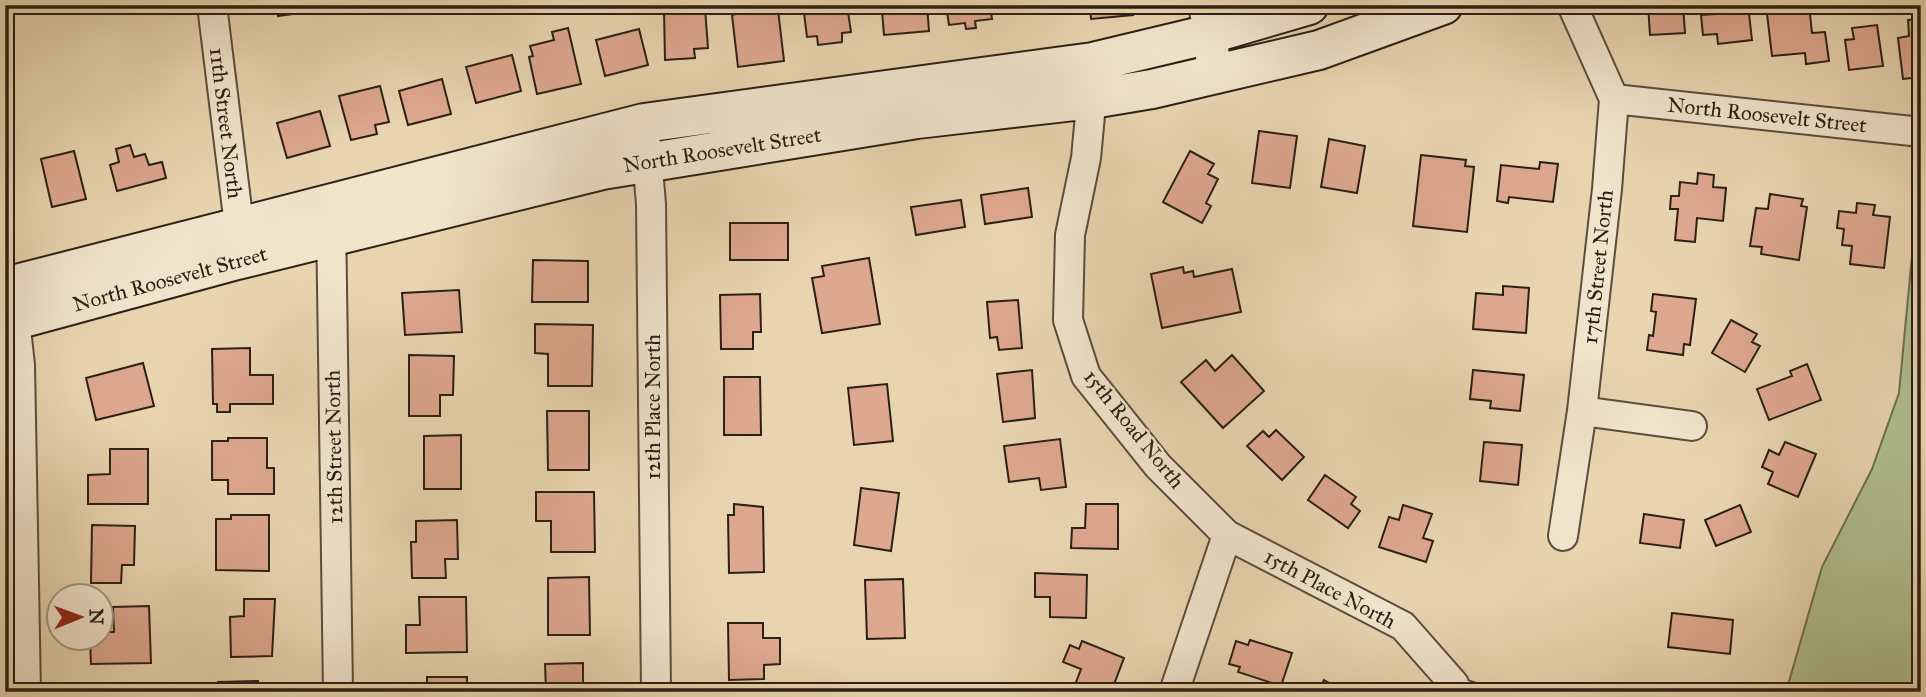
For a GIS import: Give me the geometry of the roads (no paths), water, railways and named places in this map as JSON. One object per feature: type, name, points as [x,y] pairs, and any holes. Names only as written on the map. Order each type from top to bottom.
[{"type":"main road","name":"North Roosevelt Street","points":[[331,220],[644,123],[1093,62],[1208,20],[1310,5]]},
{"type":"main road","name":"North Roosevelt Street","points":[[9,304],[238,242],[331,220],[648,160],[917,119],[1092,99],[1215,76],[1319,50],[1443,5]]},
{"type":"street","name":"17th Street North","points":[[1563,536],[1582,411],[1607,189],[1614,99],[1572,5]]},
{"type":"street","name":"11th Street North","points":[[213,13],[238,242]]},
{"type":"street","points":[[1208,20],[1215,76]]},
{"type":"street","name":"15th Road North","points":[[1093,62],[1086,158],[1070,235],[1068,320],[1086,376],[1158,466],[1227,535]]},
{"type":"street","name":"North Roosevelt Street","points":[[1614,99],[1921,132]]},
{"type":"street","name":"12th Place North","points":[[644,123],[651,204],[656,692]]},
{"type":"street","name":"12th Street North","points":[[331,220],[338,692]]},
{"type":"street","points":[[9,304],[20,365],[15,657],[26,692]]},
{"type":"street","points":[[1582,411],[1692,426]]},
{"type":"street","points":[[1174,692],[1227,535]]},
{"type":"street","name":"15th Place North","points":[[1227,535],[1403,626],[1461,689]]}]
